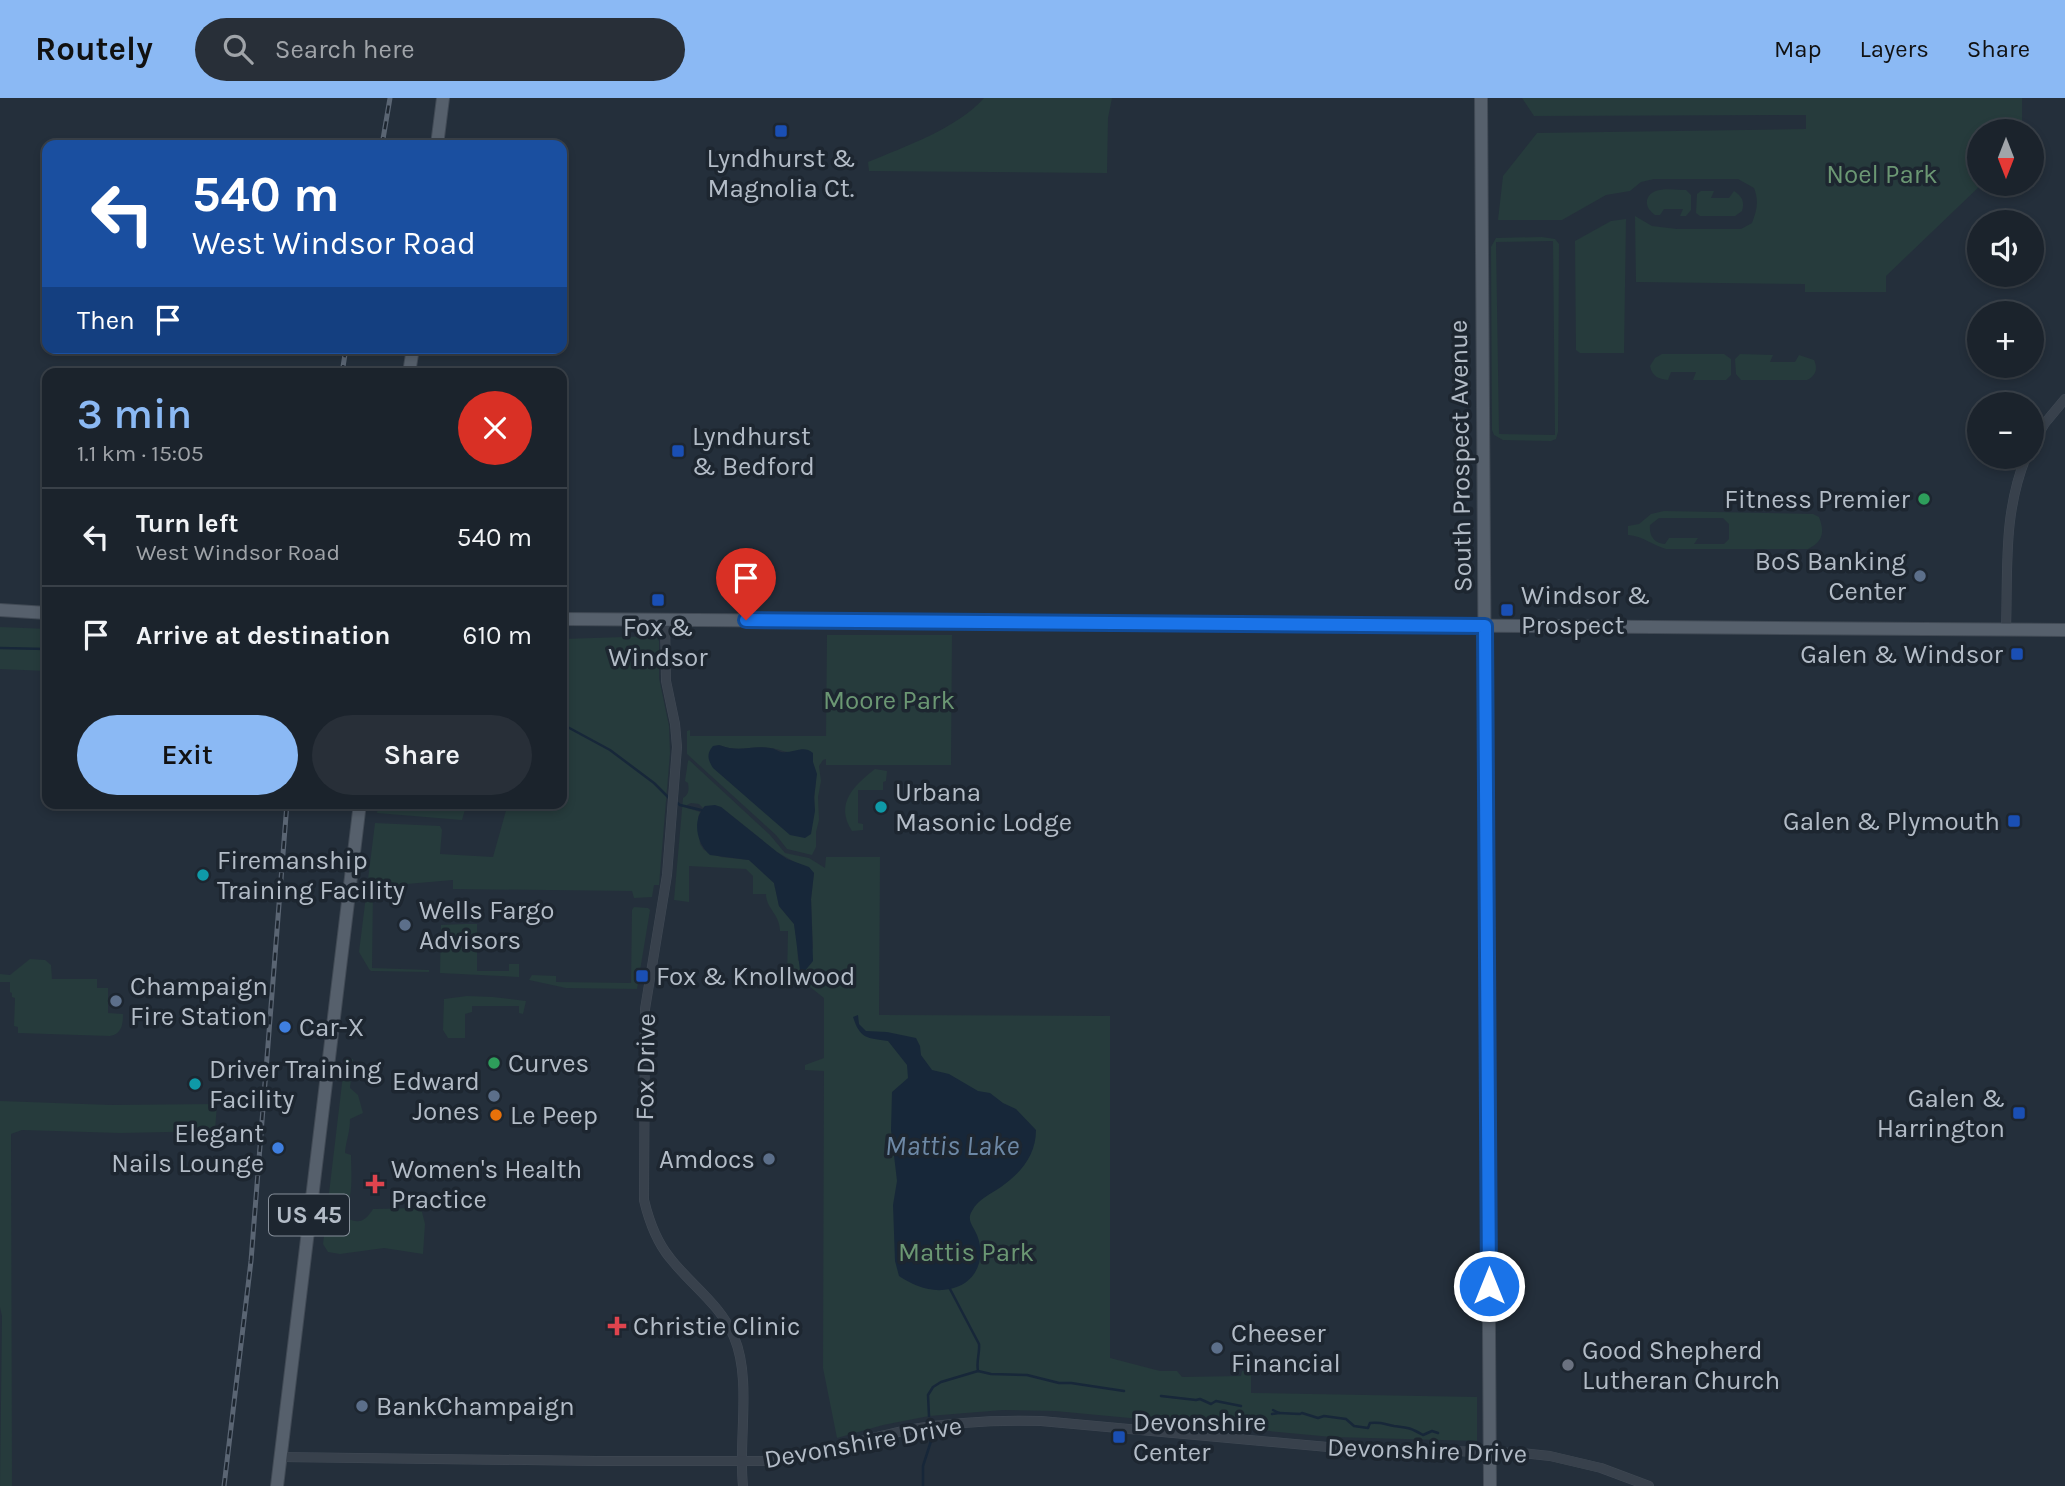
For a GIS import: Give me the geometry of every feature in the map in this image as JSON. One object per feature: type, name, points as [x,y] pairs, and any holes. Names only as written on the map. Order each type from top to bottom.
[{"type":"main road","points":[[438,140],[443,98]]},
{"type":"main road","name":"South Prospect Avenue","points":[[1480,98],[1490,1486]]},
{"type":"main road","points":[[0,610],[42,613]]},
{"type":"main road","points":[[567,619],[2065,630]]},
{"type":"main road","name":"US 45","points":[[277,1486],[359,809]]},
{"type":"street","points":[[2044,425],[2065,399]]},
{"type":"street","points":[[2006,629],[2010,510],[2022,469]]},
{"type":"street","name":"Fox Drive","points":[[665,620],[666,681],[677,747],[667,875],[645,1009],[644,1200],[660,1245],[674,1264],[720,1311],[734,1336],[741,1363],[743,1486]]},
{"type":"street","name":"Devonshire Drive","points":[[281,1457],[743,1461],[792,1458],[929,1427],[1012,1420],[1339,1448],[1522,1453],[1572,1460],[1649,1486]]},
{"type":"green space","points":[[984,98],[1112,98],[1108,118],[1107,173],[869,171],[868,162],[914,143],[960,119]]},
{"type":"green space","name":"Noel Park","points":[[1522,98],[2022,98],[2022,119],[1967,119],[1967,196],[1969,196],[1886,276],[1886,292],[1805,292],[1805,284],[1636,282],[1635,216],[1652,226],[1677,229],[1741,229],[1752,223],[1757,201],[1754,188],[1738,179],[1654,179],[1641,182],[1630,191],[1606,195],[1562,220],[1498,220],[1503,176],[1537,133],[1806,129],[1806,115],[1534,116]]},
{"type":"green space","points":[[1664,189],[1686,190],[1691,195],[1691,210],[1686,216],[1680,216],[1683,209],[1664,209],[1660,215],[1655,215],[1648,207],[1647,200],[1653,192]]},
{"type":"green space","points":[[1701,191],[1714,191],[1711,198],[1729,198],[1734,191],[1742,200],[1742,211],[1735,216],[1700,216],[1696,213],[1697,194]]},
{"type":"green space","points":[[1626,219],[1624,353],[1580,353],[1576,350],[1575,241],[1611,221]]},
{"type":"green space","points":[[1542,237],[1555,239],[1559,244],[1558,432],[1556,439],[1551,441],[1503,440],[1494,435],[1492,430],[1491,247],[1496,238]],"holes":[[[1553,241],[1555,435],[1499,434],[1496,242]]]},
{"type":"green space","points":[[1662,354],[1724,354],[1731,359],[1731,375],[1726,380],[1693,380],[1696,372],[1671,372],[1668,380],[1661,379],[1654,375],[1650,366],[1655,358]]},
{"type":"green space","points":[[1740,354],[1773,355],[1770,362],[1795,362],[1799,355],[1814,360],[1815,372],[1807,380],[1741,380],[1736,374],[1735,359]]},
{"type":"green space","points":[[1664,511],[1813,514],[1819,517],[1822,532],[1820,540],[1808,549],[1666,549],[1628,535],[1628,526],[1639,524],[1651,514]],"holes":[[[1659,518],[1723,518],[1729,524],[1729,539],[1724,544],[1694,544],[1698,538],[1669,538],[1665,544],[1655,540],[1650,532],[1650,525]]]},
{"type":"green space","points":[[0,627],[42,629],[42,671],[0,669]]},
{"type":"green space","name":"Moore Park","points":[[827,635],[952,635],[951,765],[826,765],[826,759],[823,760],[819,766],[819,820],[816,847],[812,855],[787,849],[776,835],[687,754],[687,731],[690,730],[690,736],[826,736]],"holes":[[[719,745],[763,747],[789,752],[802,749],[815,773],[815,811]]]},
{"type":"green space","points":[[656,636],[659,641],[659,678],[669,726],[670,753],[659,885],[654,885],[652,897],[634,898],[632,891],[453,889],[453,880],[384,886],[383,890],[373,890],[372,968],[429,972],[371,971],[359,952],[375,823],[440,826],[440,854],[493,857],[506,809],[567,809],[567,639]]},
{"type":"green space","name":"Mattis Park","points":[[688,761],[770,835],[785,853],[809,858],[825,868],[826,857],[880,857],[879,1015],[1110,1016],[1110,1358],[1160,1371],[1177,1371],[1182,1377],[1241,1376],[1242,1371],[1247,1371],[1251,1374],[1251,1393],[1477,1397],[1477,1441],[1332,1437],[1055,1411],[1003,1410],[929,1416],[837,1438],[823,1368],[824,1071],[805,1070],[805,1065],[824,1058],[824,998],[809,986],[776,983],[787,981],[788,931],[780,931],[766,894],[753,894],[753,876],[746,869],[689,866],[689,902],[674,900],[683,798],[688,790],[688,783],[685,781]],"holes":[[[691,803],[699,804],[703,808],[721,807],[777,852],[814,873],[811,899],[813,948],[798,961],[794,924],[779,906],[774,883],[749,860],[721,857],[704,850],[700,844],[700,812],[687,808]]]},
{"type":"green space","points":[[875,769],[887,771],[883,790],[858,790],[858,823],[863,824],[863,830],[852,831],[845,812],[846,803],[854,788]]},
{"type":"green space","points":[[378,809],[465,809],[462,820],[377,813]]},
{"type":"green space","points":[[634,907],[650,910],[637,989],[566,988],[529,980],[532,975],[556,976],[556,982],[631,983]]},
{"type":"green space","points":[[477,924],[477,971],[509,971],[509,964],[519,964],[519,977],[440,973],[441,925]]},
{"type":"green space","points":[[30,959],[45,960],[51,965],[52,979],[97,979],[97,988],[108,988],[108,1013],[123,1014],[119,1031],[110,1036],[18,1033],[18,1027],[14,1026],[15,998],[10,992],[10,982],[0,982],[0,974],[10,975]]},
{"type":"green space","points":[[467,996],[526,1001],[523,1014],[519,1013],[519,1006],[472,1006],[472,1012],[465,1014],[465,1038],[448,1038],[443,1030],[444,999]]},
{"type":"green space","points":[[345,1058],[353,1059],[350,1088],[358,1095],[363,1113],[350,1119],[345,1153],[351,1155],[351,1190],[345,1210],[347,1218],[362,1220],[373,1209],[421,1208],[425,1224],[423,1254],[384,1248],[340,1254],[328,1252],[323,1244]]},
{"type":"green space","points":[[0,1101],[111,1105],[217,1104],[215,1131],[120,1133],[22,1130],[11,1134],[12,1486],[0,1486]]},
{"type":"water","points":[[713,746],[733,748],[763,747],[781,752],[805,749],[813,753],[817,774],[811,834],[805,838],[790,835],[713,768],[709,754]]},
{"type":"water","points":[[715,805],[787,859],[809,867],[814,873],[811,899],[813,961],[804,972],[800,970],[794,924],[779,906],[774,883],[749,860],[710,855],[701,844],[697,831],[698,818],[705,806]]},
{"type":"water","name":"Mattis Lake","points":[[858,1015],[859,1024],[866,1031],[916,1038],[921,1055],[932,1070],[949,1074],[978,1091],[990,1093],[1016,1109],[1036,1130],[1026,1163],[1008,1182],[981,1200],[970,1214],[981,1253],[977,1270],[959,1286],[943,1290],[929,1289],[899,1276],[895,1261],[893,1205],[897,1181],[891,1130],[892,1092],[908,1078],[907,1065],[888,1041],[870,1038],[858,1030],[853,1017]]},
{"type":"waterway","points":[[0,648],[42,649]]},
{"type":"waterway","points":[[567,727],[610,750],[654,783],[669,798]]},
{"type":"waterway","points":[[675,801],[680,805],[701,810]]},
{"type":"waterway","points":[[950,1289],[979,1344],[978,1371]]},
{"type":"waterway","points":[[929,1416],[928,1395],[933,1387],[978,1371],[1027,1375],[1059,1383],[1124,1391]]},
{"type":"waterway","points":[[1161,1396],[1241,1406]]},
{"type":"waterway","points":[[1273,1410],[1279,1413],[1302,1413],[1318,1418],[1324,1416],[1346,1419],[1354,1426],[1368,1428],[1370,1423],[1378,1423],[1409,1428],[1423,1435],[1432,1431],[1438,1433]]},
{"type":"waterway","points":[[1272,1414],[1279,1413]]},
{"type":"waterway","points":[[923,1486],[923,1466],[932,1438]]},
{"type":"railway","points":[[383,140],[390,98]]},
{"type":"railway","points":[[343,368],[345,354]]},
{"type":"railway","points":[[224,1486],[251,1261],[287,809]]},
{"type":"place","name":"Lyndhurst & Magnolia Ct.","points":[[781,131]]},
{"type":"place","name":"Lyndhurst & Bedford","points":[[678,451]]},
{"type":"place","name":"Fitness Premier","points":[[1924,499]]},
{"type":"place","name":"BoS Banking Center","points":[[1920,576]]},
{"type":"place","name":"Fox & Windsor","points":[[658,600]]},
{"type":"place","name":"Windsor & Prospect","points":[[1507,610]]},
{"type":"place","name":"Galen & Windsor","points":[[2017,654]]},
{"type":"place","name":"Urbana Masonic Lodge","points":[[881,807]]},
{"type":"place","name":"Galen & Plymouth","points":[[2014,821]]},
{"type":"place","name":"Firemanship Training Facility","points":[[203,875]]},
{"type":"place","name":"Wells Fargo Advisors","points":[[405,925]]},
{"type":"place","name":"Fox & Knollwood","points":[[642,976]]},
{"type":"place","name":"Champaign Fire Station","points":[[116,1001]]},
{"type":"place","name":"Car-X","points":[[285,1027]]},
{"type":"place","name":"Curves","points":[[494,1063]]},
{"type":"place","name":"Driver Training Facility","points":[[195,1084]]},
{"type":"place","name":"Edward Jones","points":[[494,1096]]},
{"type":"place","name":"Galen & Harrington","points":[[2019,1113]]},
{"type":"place","name":"Le Peep","points":[[496,1115]]},
{"type":"place","name":"Elegant Nails Lounge","points":[[278,1148]]},
{"type":"place","name":"Amdocs","points":[[769,1159]]},
{"type":"place","name":"Women's Health Practice","points":[[375,1184]]},
{"type":"place","name":"Christie Clinic","points":[[617,1326]]},
{"type":"place","name":"Cheeser Financial","points":[[1217,1348]]},
{"type":"place","name":"Good Shepherd Lutheran Church","points":[[1568,1365]]},
{"type":"place","name":"BankChampaign","points":[[362,1406]]},
{"type":"place","name":"Devonshire Center","points":[[1119,1437]]},
{"type":"route","points":[[746,620],[1485,626],[1489,1286]]}]
